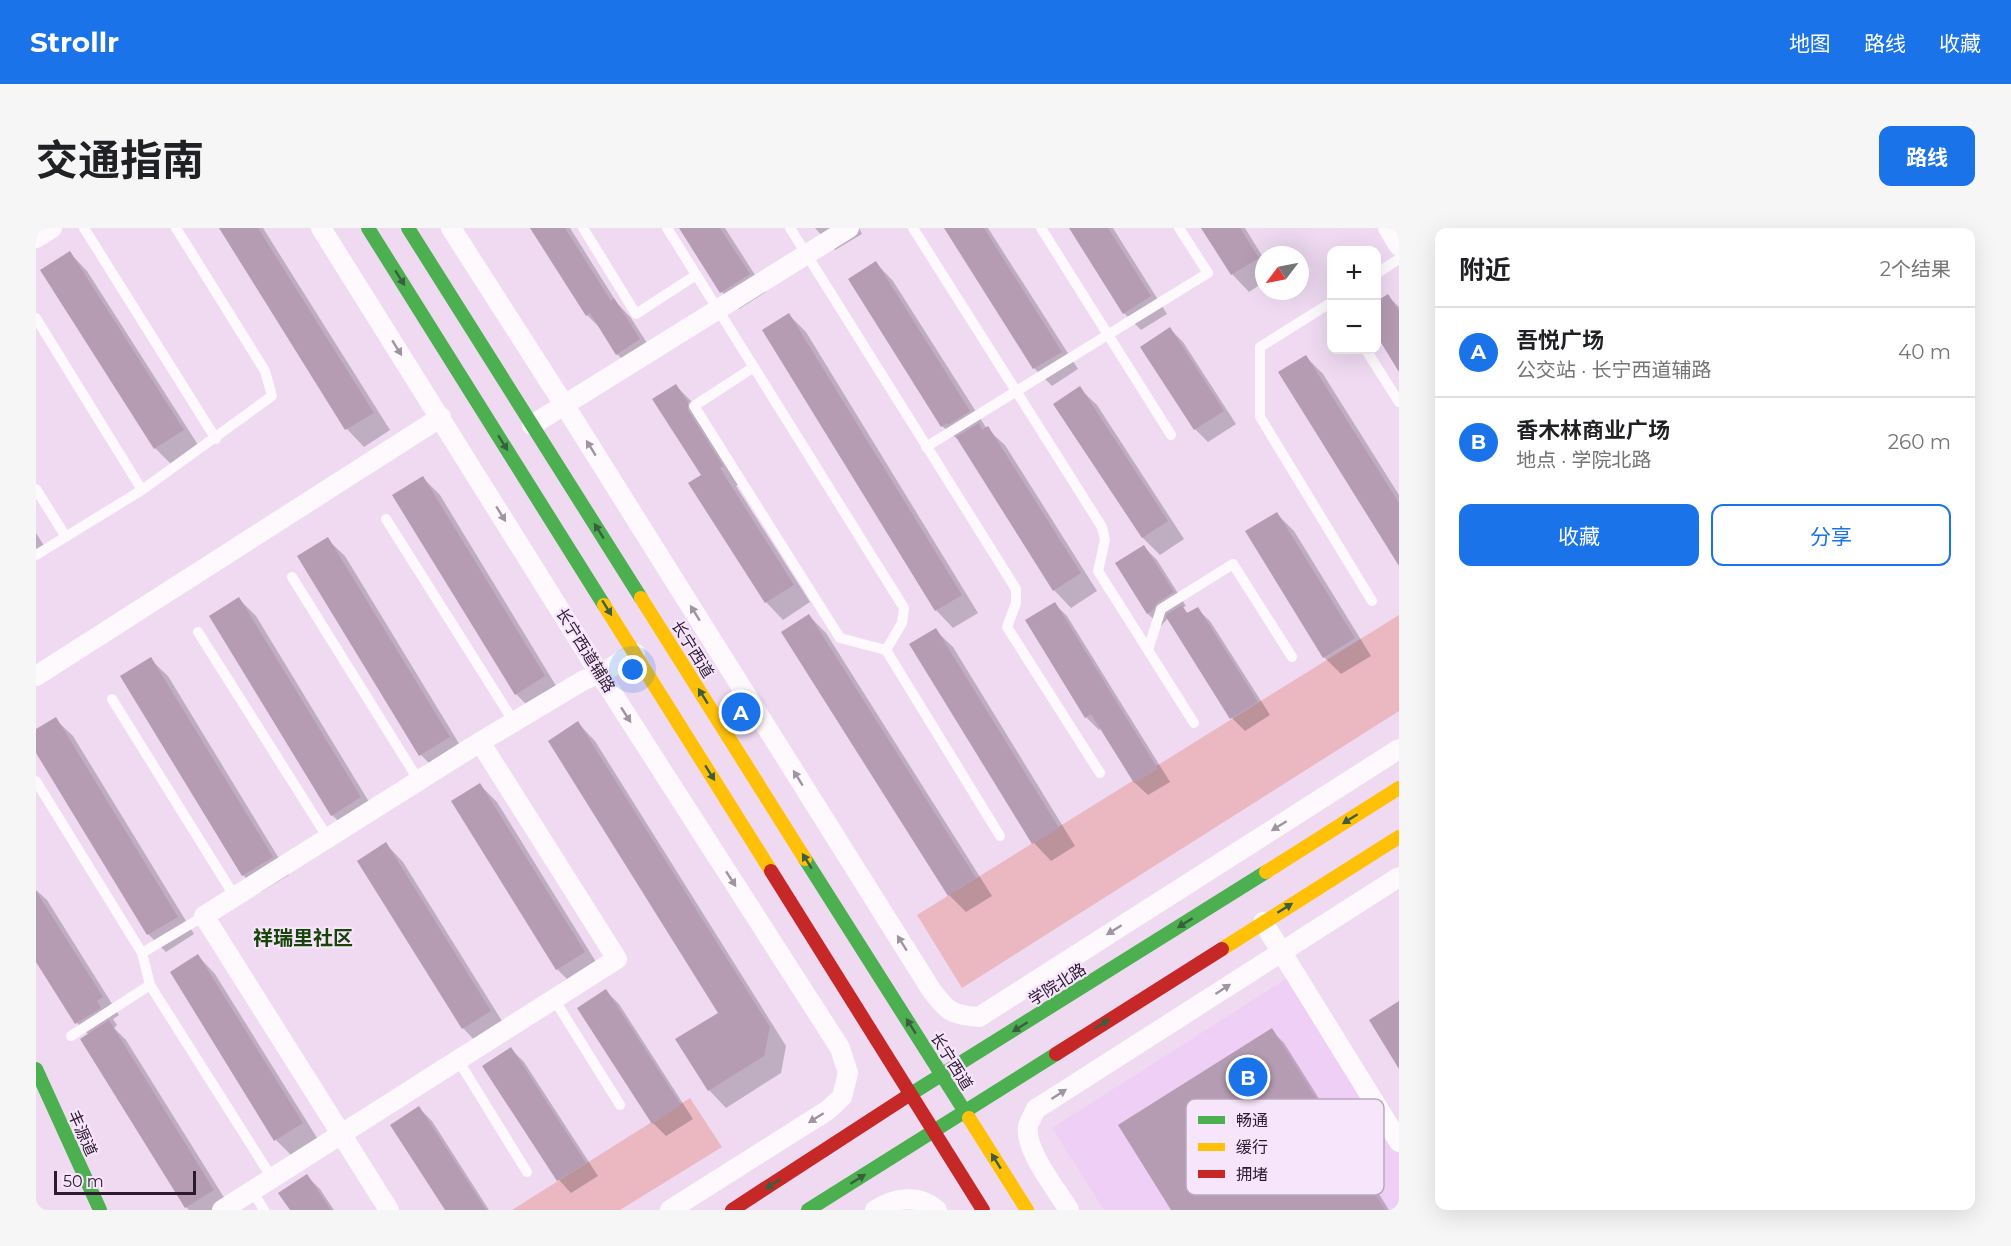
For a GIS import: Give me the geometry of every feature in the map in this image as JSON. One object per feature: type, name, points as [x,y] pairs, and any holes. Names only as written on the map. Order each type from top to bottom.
[{"type":"main road","points":[[369,228],[983,1210]]},
{"type":"main road","name":"长宁西道","points":[[408,228],[1027,1210]]},
{"type":"main road","name":"学院北路","points":[[732,1210],[910,1095],[1399,788]]},
{"type":"main road","points":[[808,1210],[1399,837]]},
{"type":"main road","name":"丰源道","points":[[36,1069],[100,1210]]},
{"type":"street","points":[[36,238],[52,228]]},
{"type":"street","name":"长宁西道辅路","points":[[321,228],[600,674],[840,1048],[848,1073],[842,1097],[828,1110],[670,1210]]},
{"type":"street","points":[[451,228],[932,991],[946,1009],[958,1016],[979,1017],[1399,749]]},
{"type":"street","points":[[532,425],[849,228]]},
{"type":"street","points":[[1388,228],[1399,246]]},
{"type":"street","points":[[36,676],[441,417]]},
{"type":"street","points":[[389,1210],[204,916],[480,742],[635,652]]},
{"type":"street","points":[[222,1210],[617,959],[480,742]]},
{"type":"street","points":[[1070,1210],[1037,1158],[1029,1138],[1029,1125],[1036,1109],[1399,877]]},
{"type":"street","points":[[1263,922],[1372,1099]]},
{"type":"street","points":[[1384,1118],[1399,1142]]},
{"type":"street","points":[[875,1210],[885,1204],[910,1198],[932,1206]]},
{"type":"lane","points":[[84,228],[216,439]]},
{"type":"lane","points":[[36,555],[142,490],[216,439],[272,396],[265,371],[176,228]]},
{"type":"lane","points":[[583,228],[636,314],[696,275]]},
{"type":"lane","points":[[667,228],[904,608],[902,623],[886,650]]},
{"type":"lane","points":[[790,228],[1016,590],[1016,603],[1007,627],[1100,773]]},
{"type":"lane","points":[[914,228],[1102,527],[1105,540],[1098,571],[1194,723]]},
{"type":"lane","points":[[1041,228],[1171,435]]},
{"type":"lane","points":[[926,447],[1208,273],[1179,228]]},
{"type":"lane","points":[[1381,271],[1399,259]]},
{"type":"lane","points":[[1327,306],[1260,347],[1260,417],[1372,601]]},
{"type":"lane","points":[[36,318],[142,490]]},
{"type":"lane","points":[[1369,354],[1399,402]]},
{"type":"lane","points":[[754,367],[694,406],[840,638],[886,650],[1000,836]]},
{"type":"lane","points":[[36,489],[66,537]]},
{"type":"lane","points":[[386,519],[514,722]]},
{"type":"lane","points":[[1148,650],[1161,609],[1233,564],[1293,657]]},
{"type":"lane","points":[[292,577],[419,781]]},
{"type":"lane","points":[[198,632],[328,838]]},
{"type":"lane","points":[[112,699],[235,897]]},
{"type":"lane","points":[[36,781],[142,952],[150,985],[272,1178]]},
{"type":"lane","points":[[142,952],[204,916]]},
{"type":"lane","points":[[71,1036],[150,985]]},
{"type":"lane","points":[[554,999],[620,1105]]},
{"type":"lane","points":[[458,1060],[527,1172]]},
{"type":"lane","points":[[252,1190],[264,1210]]},
{"type":"shaded area","points":[[1399,615],[1399,711],[962,988],[917,915]]},
{"type":"shaded area","points":[[1289,977],[1366,1099],[1186,1099],[1186,1195],[1384,1195],[1384,1128],[1399,1152],[1399,1210],[1104,1210],[1052,1128]]},
{"type":"shaded area","points":[[690,1098],[722,1147],[620,1210],[512,1210]]},
{"type":"building","points":[[219,228],[258,228],[374,413],[345,430]]},
{"type":"building","points":[[530,228],[565,228],[611,301],[614,298],[640,339],[616,355],[590,313],[586,316]]},
{"type":"building","points":[[679,228],[720,228],[750,274],[720,293]]},
{"type":"building","points":[[944,228],[984,228],[1062,352],[1033,369]]},
{"type":"building","points":[[1069,228],[1108,228],[1151,296],[1123,314]]},
{"type":"building","points":[[1201,228],[1240,228],[1255,252],[1255,260],[1231,275]]},
{"type":"building","points":[[70,251],[184,430],[154,449],[40,270]]},
{"type":"building","points":[[876,261],[970,411],[948,425],[947,423],[941,427],[848,279]]},
{"type":"building","points":[[1388,294],[1399,311],[1399,372],[1381,343],[1381,298]]},
{"type":"building","points":[[789,313],[962,595],[935,611],[762,330]]},
{"type":"building","points":[[1170,327],[1224,411],[1194,430],[1140,347]]},
{"type":"building","points":[[1306,355],[1399,503],[1399,566],[1278,372]]},
{"type":"building","points":[[676,384],[688,402],[688,410],[723,466],[720,468],[794,585],[765,603],[688,483],[701,475],[652,399]]},
{"type":"building","points":[[1080,386],[1168,521],[1142,538],[1053,404]]},
{"type":"building","points":[[979,423],[982,430],[988,426],[1081,573],[1053,591],[956,437]]},
{"type":"building","points":[[423,476],[545,676],[515,695],[392,495]]},
{"type":"building","points":[[1277,512],[1355,638],[1323,658],[1245,531]]},
{"type":"building","points":[[328,537],[450,737],[419,756],[297,556]]},
{"type":"building","points":[[1144,545],[1174,592],[1157,603],[1147,614],[1115,563]]},
{"type":"building","points":[[239,597],[361,797],[331,816],[209,616]]},
{"type":"building","points":[[1055,602],[1158,769],[1134,783],[1091,714],[1085,718],[1025,620]]},
{"type":"building","points":[[1182,605],[1187,613],[1198,607],[1258,702],[1230,719],[1166,617]]},
{"type":"building","points":[[809,614],[976,878],[948,896],[781,632]]},
{"type":"building","points":[[936,628],[1059,828],[1032,844],[909,644]]},
{"type":"building","points":[[151,657],[273,857],[242,876],[120,676]]},
{"type":"building","points":[[56,717],[178,917],[147,935],[36,753],[36,729]]},
{"type":"building","points":[[578,721],[770,1027],[764,1056],[708,1091],[675,1039],[718,1013],[548,741]]},
{"type":"building","points":[[480,783],[585,952],[556,970],[451,801]]},
{"type":"building","points":[[386,842],[491,1011],[462,1029],[357,861]]},
{"type":"building","points":[[36,891],[103,997],[97,1001],[101,1008],[75,1024],[36,962]]},
{"type":"building","points":[[198,954],[303,1123],[274,1141],[170,972]]},
{"type":"building","points":[[606,989],[681,1105],[652,1124],[577,1008]]},
{"type":"building","points":[[1399,1001],[1399,1069],[1369,1020]]},
{"type":"building","points":[[109,1020],[214,1190],[185,1208],[80,1039]]},
{"type":"building","points":[[1272,1028],[1316,1099],[1186,1099],[1186,1195],[1376,1195],[1385,1210],[1171,1210],[1118,1125]]},
{"type":"building","points":[[511,1047],[586,1163],[557,1181],[482,1066]]},
{"type":"building","points":[[419,1106],[486,1210],[445,1210],[390,1125]]},
{"type":"building","points":[[307,1174],[331,1210],[290,1210],[278,1193]]},
{"type":"traffic: fast","points":[[368,228],[604,605]]},
{"type":"traffic: fast","points":[[408,228],[641,598]]},
{"type":"traffic: fast","points":[[805,859],[969,1118]]},
{"type":"traffic: fast","points":[[906,1097],[1266,872]]},
{"type":"traffic: fast","points":[[808,1210],[1056,1054]]},
{"type":"traffic: fast","points":[[36,1069],[100,1210]]},
{"type":"traffic: slow","points":[[641,598],[805,859]]},
{"type":"traffic: slow","points":[[604,605],[771,871]]},
{"type":"traffic: slow","points":[[1266,872],[1399,788]]},
{"type":"traffic: slow","points":[[1222,949],[1399,837]]},
{"type":"traffic: slow","points":[[969,1118],[1027,1210]]},
{"type":"traffic: jam","points":[[771,871],[983,1210]]},
{"type":"traffic: jam","points":[[1056,1054],[1222,949]]},
{"type":"traffic: jam","points":[[732,1210],[906,1097]]},
{"type":"place","name":"吾悦广场","points":[[741,712]]},
{"type":"place","name":"香木林商业广场","points":[[1248,1077]]},
{"type":"district","name":"祥瑞里社区","points":[[303,938]]}]
